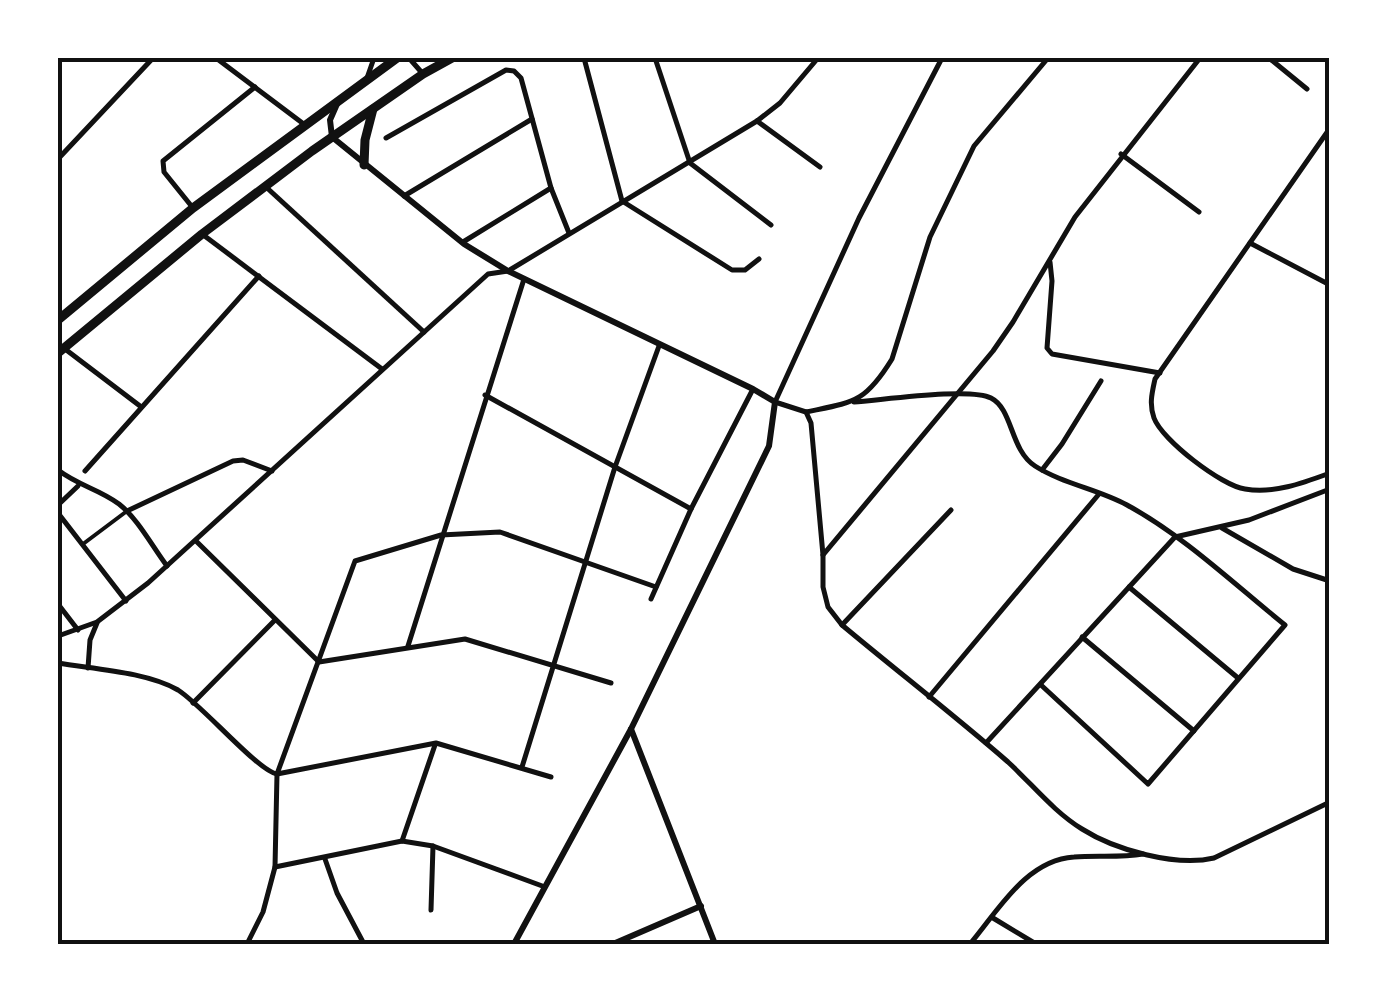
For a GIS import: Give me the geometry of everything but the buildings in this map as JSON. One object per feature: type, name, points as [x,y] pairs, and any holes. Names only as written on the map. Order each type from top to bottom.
[{"type":"main road","points":[[58,320],[193,208],[397,58]]},
{"type":"main road","points":[[60,350],[202,234],[332,137],[452,58]]},
{"type":"main road","points":[[364,166],[365,140],[373,109]]},
{"type":"street","points":[[58,159],[153,58]]},
{"type":"street","points":[[216,58],[305,125]]},
{"type":"street","points":[[365,82],[374,58]]},
{"type":"street","points":[[409,58],[423,74]]},
{"type":"street","points":[[584,58],[622,201],[732,270],[745,270],[758,259]]},
{"type":"street","points":[[656,58],[690,163],[771,224]]},
{"type":"street","points":[[58,636],[98,622],[126,602],[197,542],[488,274],[508,271],[757,121],[780,103],[818,58]]},
{"type":"street","points":[[514,944],[630,729],[770,446],[775,402],[859,218],[942,58]]},
{"type":"street","points":[[854,402],[892,358],[930,237],[974,146],[1048,58]]},
{"type":"street","points":[[824,556],[1014,322],[1074,216],[1200,58]]},
{"type":"street","points":[[1270,58],[1307,90]]},
{"type":"street","points":[[386,138],[506,70],[514,71],[522,78],[551,188],[569,233]]},
{"type":"street","points":[[193,208],[164,172],[163,161],[255,87]]},
{"type":"street","points":[[341,99],[330,120],[332,137],[462,242],[508,271],[775,402],[806,412],[854,402],[959,394],[986,396],[1000,405],[1018,452],[1042,470],[1126,504],[1175,537],[1285,625],[1148,784],[1041,684]]},
{"type":"street","points":[[404,196],[532,118]]},
{"type":"street","points":[[757,121],[820,167]]},
{"type":"street","points":[[1330,128],[1157,376],[1150,400],[1155,421],[1180,447],[1222,480],[1242,489],[1266,490],[1300,484],[1330,473]]},
{"type":"street","points":[[1121,154],[1198,212]]},
{"type":"street","points":[[266,187],[424,332]]},
{"type":"street","points":[[462,242],[551,188]]},
{"type":"street","points":[[202,234],[382,369]]},
{"type":"street","points":[[1250,243],[1330,285]]},
{"type":"street","points":[[1049,259],[1052,281],[1047,348],[1052,354],[1157,376]]},
{"type":"street","points":[[85,470],[259,276]]},
{"type":"street","points":[[408,646],[524,279]]},
{"type":"street","points":[[522,767],[615,468],[659,346]]},
{"type":"street","points":[[60,350],[140,407]]},
{"type":"street","points":[[1042,470],[1101,381]]},
{"type":"street","points":[[651,599],[691,509],[753,389]]},
{"type":"street","points":[[485,396],[691,509]]},
{"type":"street","points":[[806,412],[812,423],[828,607],[842,625],[986,743],[1081,829],[1179,862],[1214,858],[1330,802]]},
{"type":"street","points":[[82,545],[127,511],[233,461],[242,460],[272,471]]},
{"type":"street","points":[[58,470],[78,486],[107,496],[127,511],[167,566]]},
{"type":"street","points":[[58,505],[78,486]]},
{"type":"street","points":[[986,743],[1175,537],[1249,520],[1330,489]]},
{"type":"street","points":[[929,697],[1099,494]]},
{"type":"street","points":[[842,625],[952,510]]},
{"type":"street","points":[[58,513],[126,602]]},
{"type":"street","points":[[1220,526],[1293,569],[1330,580]]},
{"type":"street","points":[[247,944],[263,912],[275,867],[277,774],[355,561],[441,534],[500,532],[656,587]]},
{"type":"street","points":[[197,542],[318,662]]},
{"type":"street","points":[[1128,588],[1238,679]]},
{"type":"street","points":[[58,604],[78,630]]},
{"type":"street","points":[[193,702],[275,620]]},
{"type":"street","points":[[88,668],[90,640],[98,622]]},
{"type":"street","points":[[1082,637],[1194,731]]},
{"type":"street","points":[[318,662],[465,638],[610,683]]},
{"type":"street","points":[[58,664],[160,682],[180,691],[268,773],[436,744],[551,777]]},
{"type":"street","points":[[630,729],[716,944]]},
{"type":"street","points":[[402,841],[436,744]]},
{"type":"street","points":[[275,867],[402,841],[433,846],[545,887]]},
{"type":"street","points":[[431,910],[433,846]]},
{"type":"street","points":[[970,944],[1026,878],[1045,864],[1077,856],[1122,858],[1146,853]]},
{"type":"street","points":[[324,859],[364,944]]},
{"type":"street","points":[[613,944],[701,906]]},
{"type":"street","points":[[993,918],[1036,944]]}]
